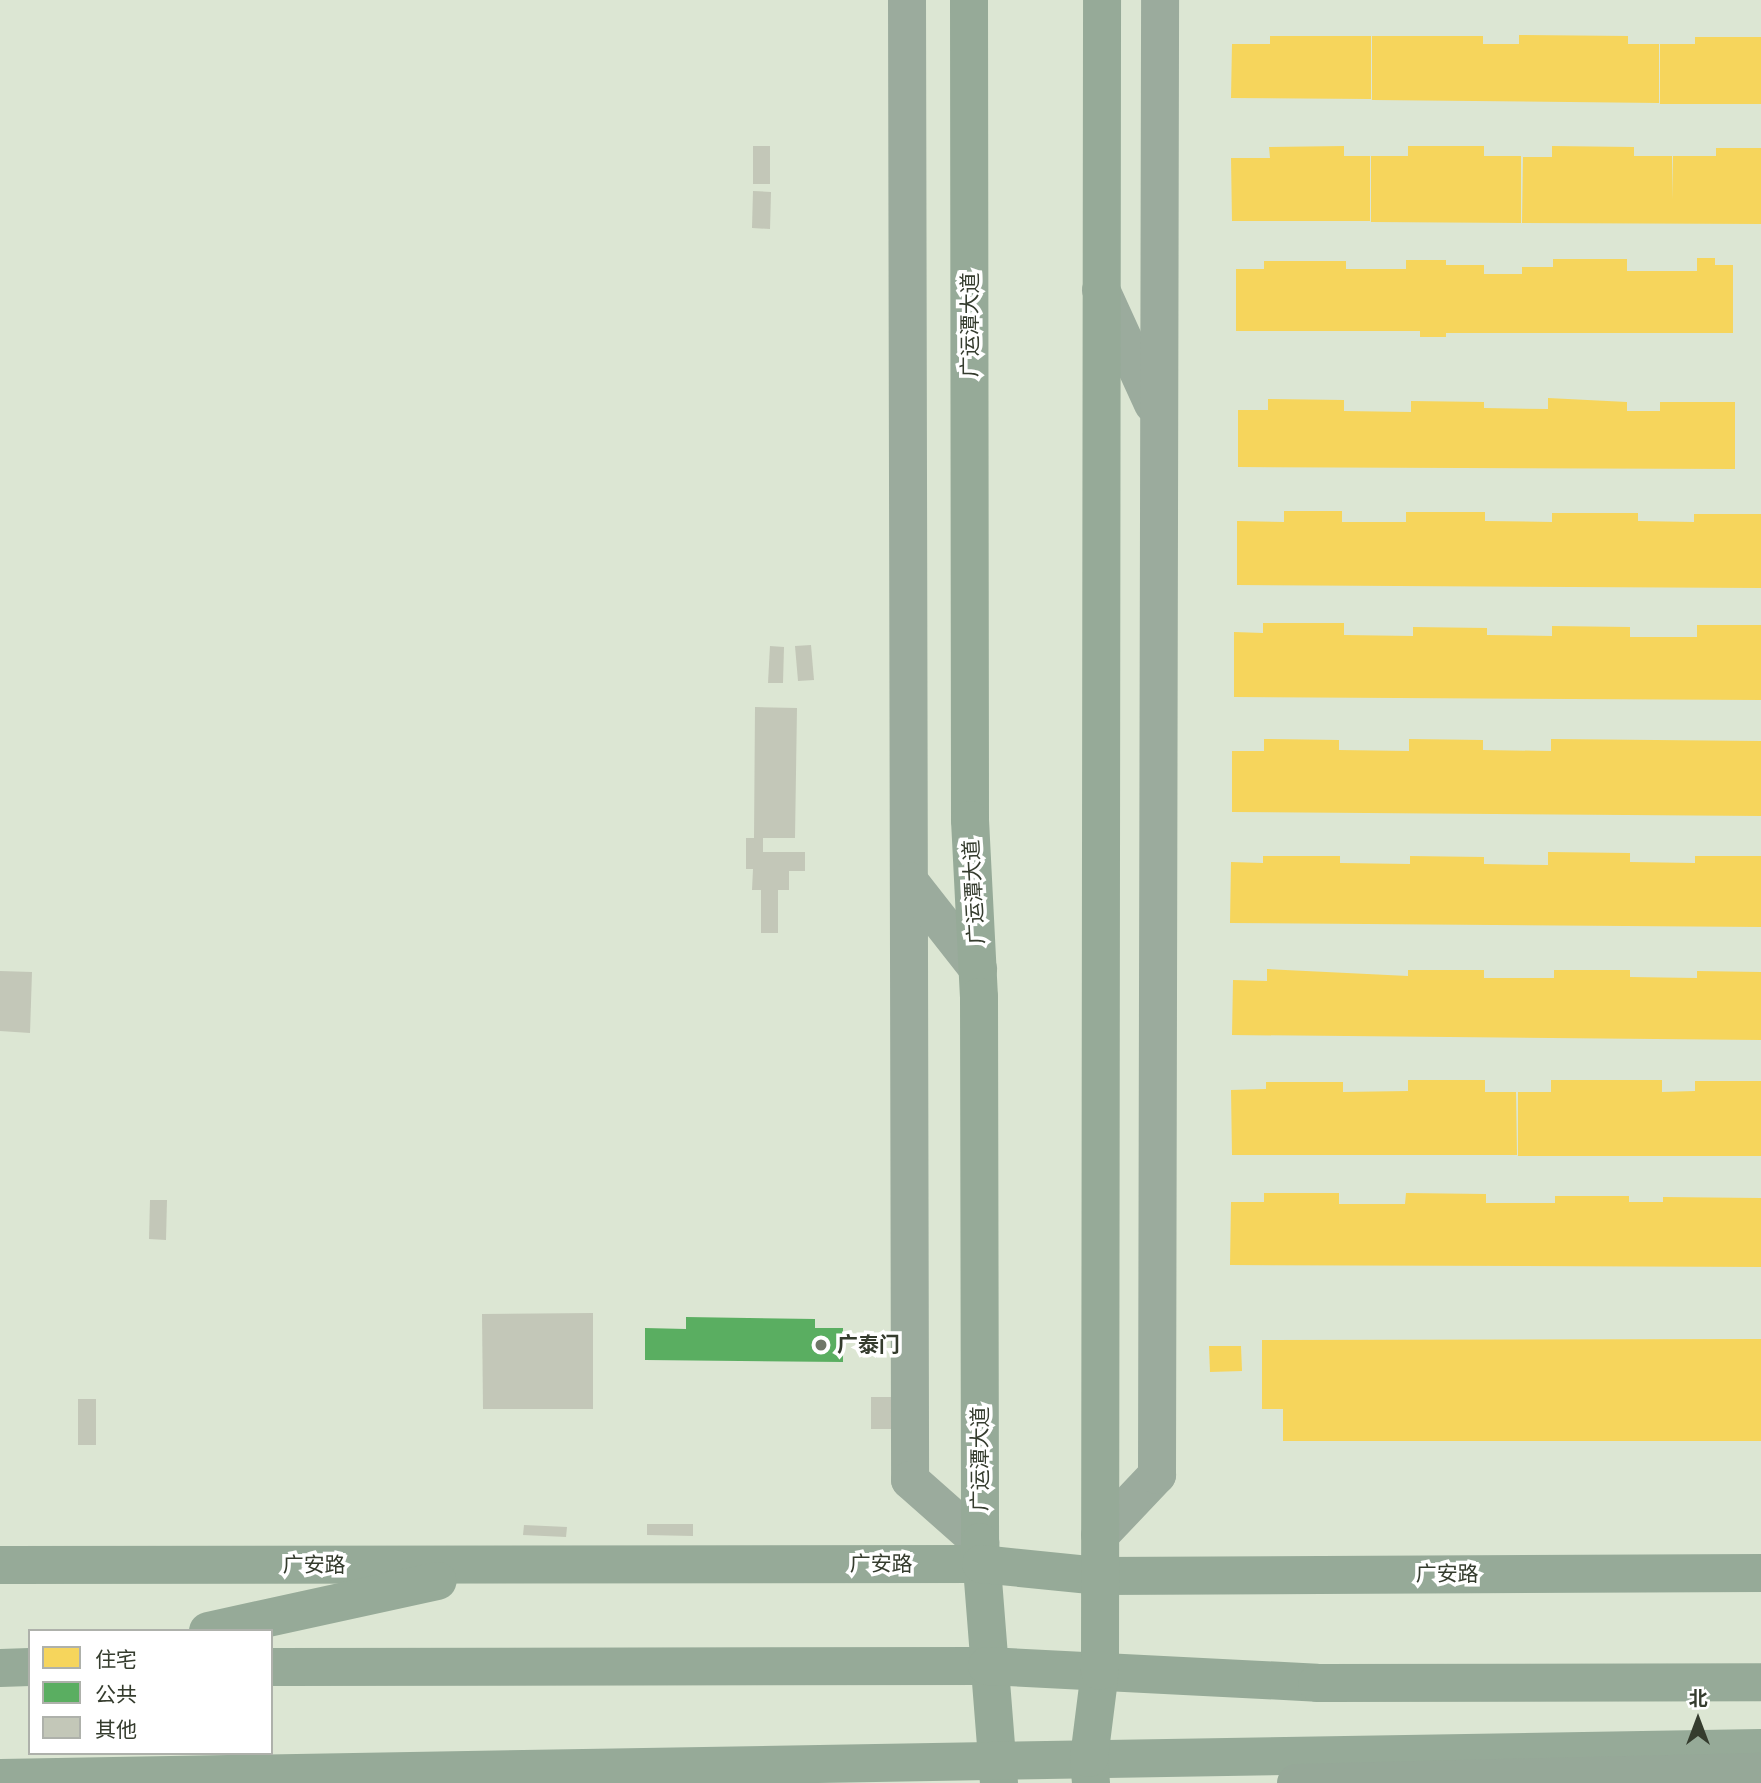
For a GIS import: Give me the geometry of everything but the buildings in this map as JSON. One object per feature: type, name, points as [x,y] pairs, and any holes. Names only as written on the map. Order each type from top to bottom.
[{"type":"highway","points":[[1296,1783],[1761,1772]]},
{"type":"main road","name":"广运潭大道","points":[[970,0],[970,820],[978,969],[980,1553],[996,1772]]},
{"type":"main road","points":[[1090,1770],[1100,1671],[1102,0]]},
{"type":"main road","name":"广安路","points":[[0,1565],[511,1565],[980,1553],[1100,1576],[1761,1573]]},
{"type":"main road","points":[[217,1629],[511,1565]]},
{"type":"main road","points":[[273,1667],[987,1666],[1317,1683],[1761,1682]]},
{"type":"main road","points":[[0,1668],[28,1667]]},
{"type":"main road","points":[[0,1778],[996,1772],[1761,1748]]},
{"type":"street","points":[[907,0],[911,1480],[980,1553]]},
{"type":"street","points":[[1100,1535],[1157,1475],[1160,0]]},
{"type":"street","points":[[1101,290],[1159,416]]},
{"type":"street","points":[[909,881],[978,969]]},
{"type":"place","name":"广泰门","points":[[821,1345]]}]
